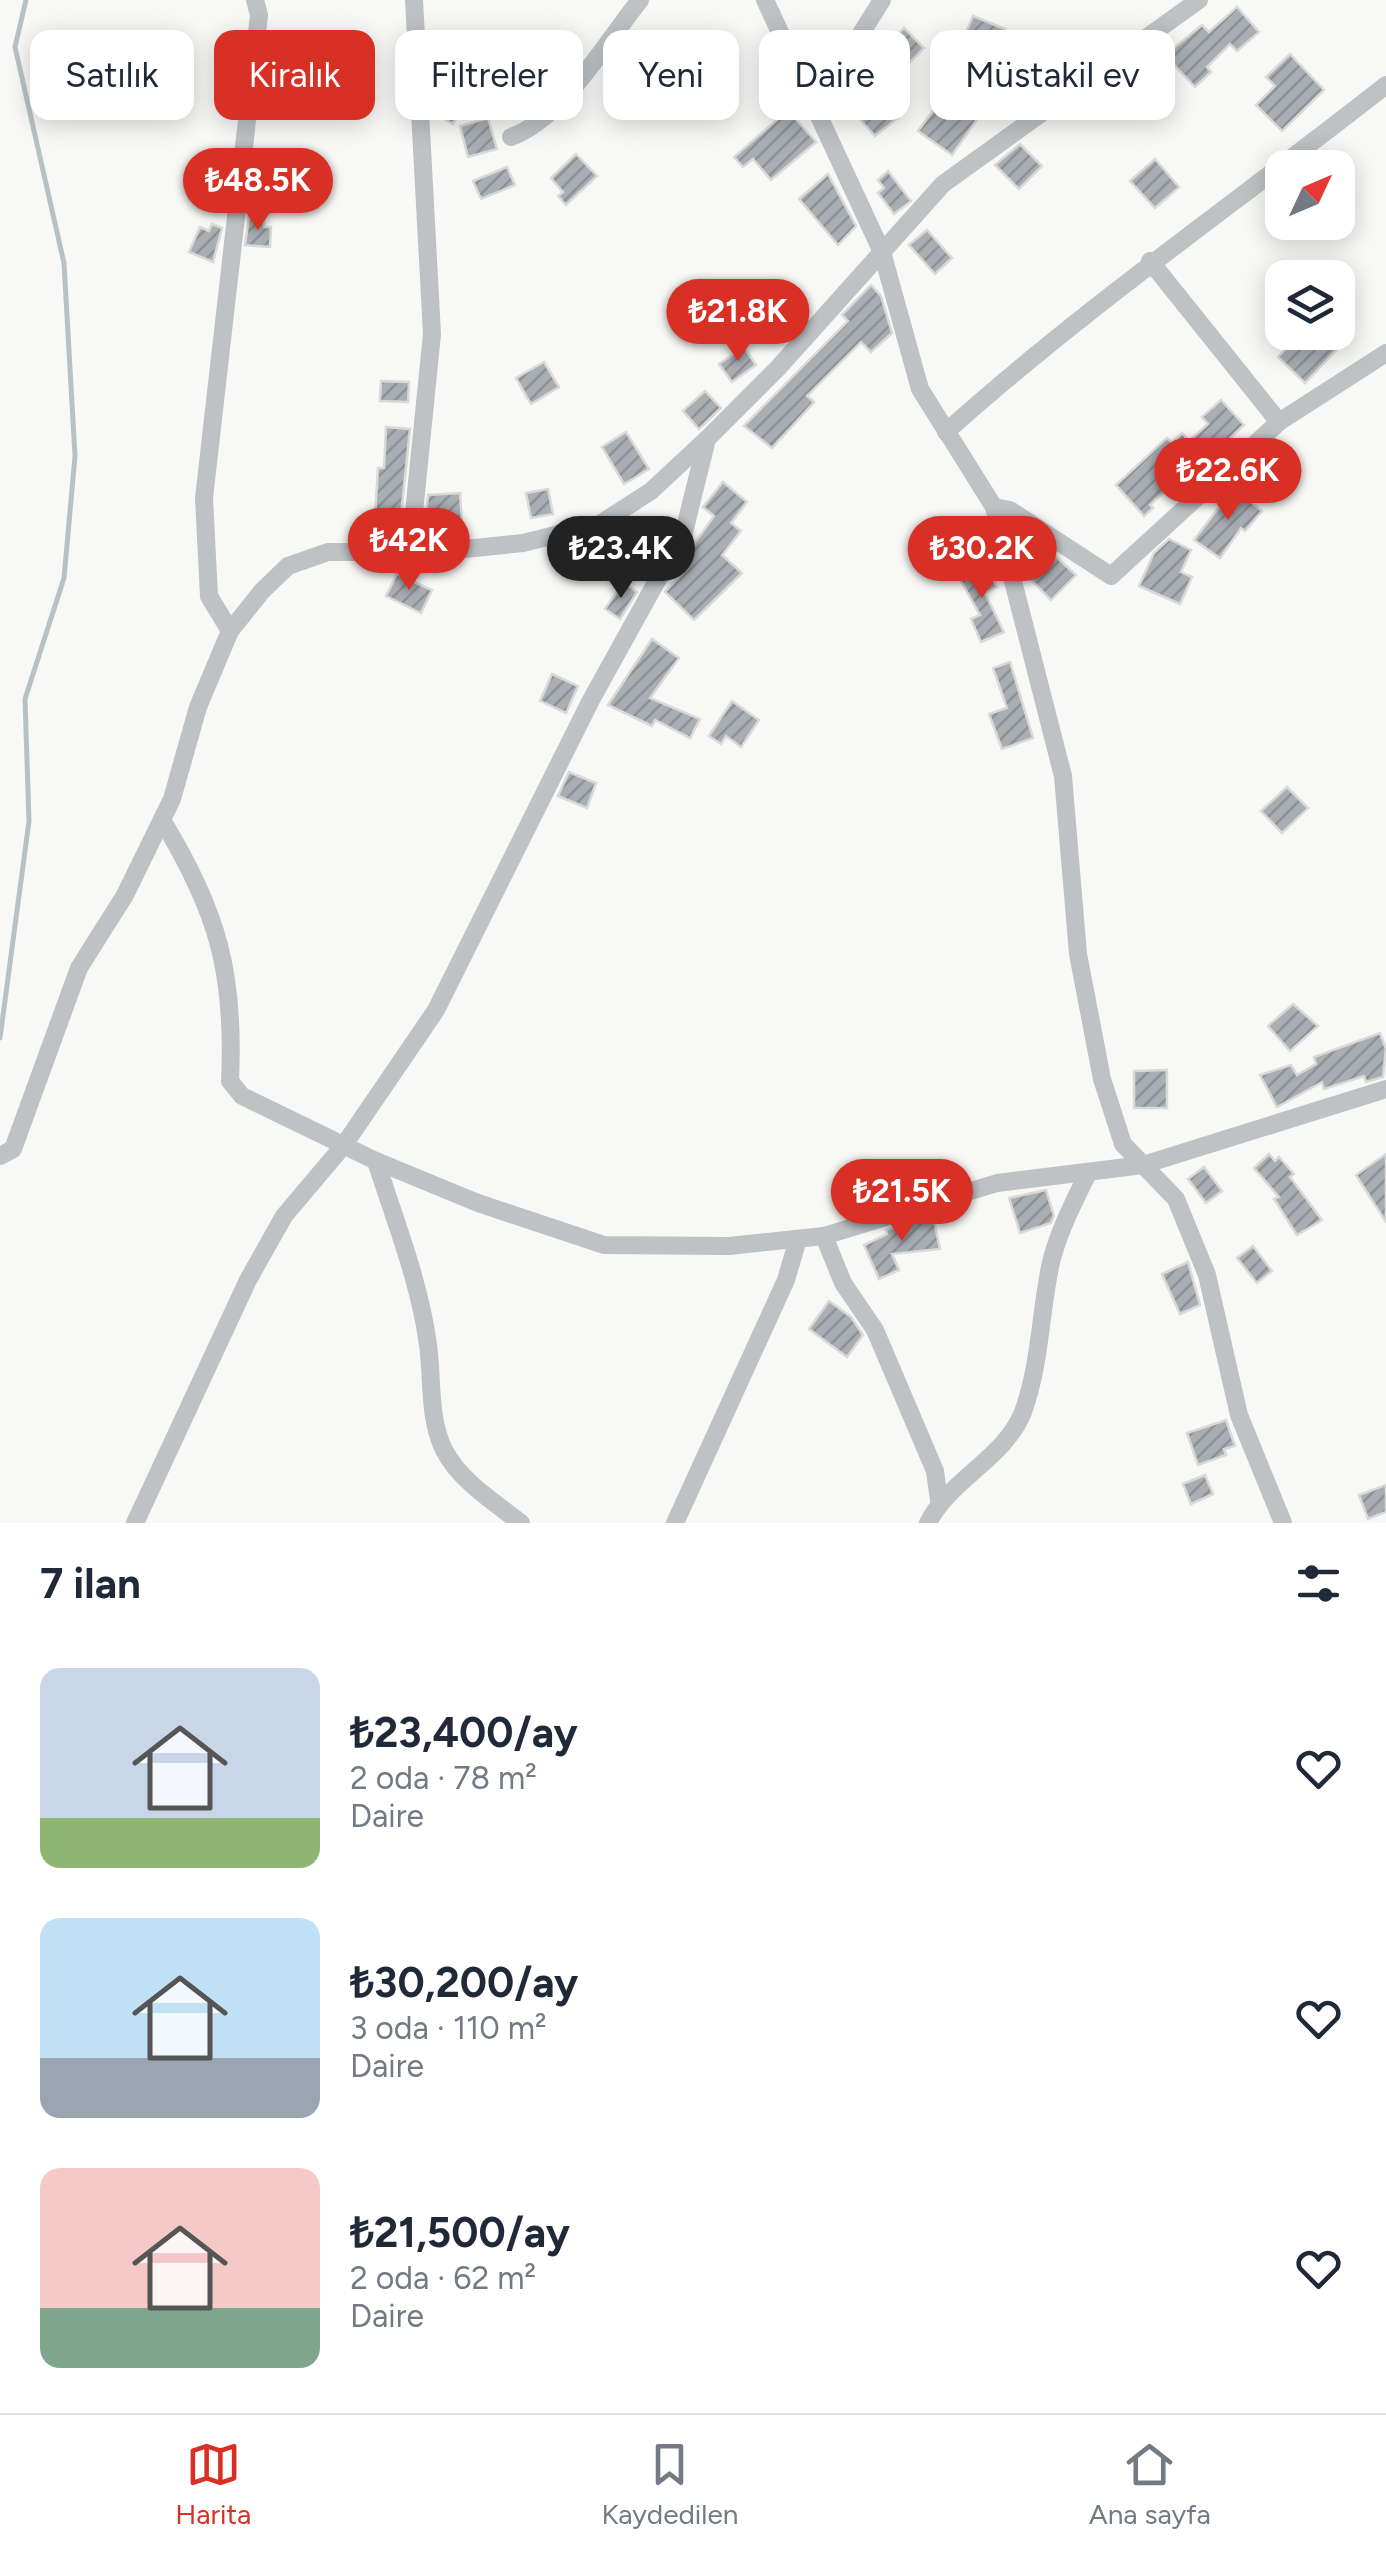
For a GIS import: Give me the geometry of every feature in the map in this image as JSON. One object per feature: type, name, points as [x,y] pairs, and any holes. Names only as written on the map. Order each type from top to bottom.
[{"type":"street","points":[[230,631],[209,596],[204,498],[259,14],[255,0]]},
{"type":"street","points":[[410,552],[432,334],[414,0]]},
{"type":"street","points":[[511,136],[533,127],[552,110],[640,0]]},
{"type":"street","points":[[765,0],[780,30]]},
{"type":"street","points":[[863,30],[882,0]]},
{"type":"street","points":[[0,1156],[13,1148],[78,968],[125,895],[162,820],[198,708],[230,631],[288,566],[328,552],[410,552],[523,543],[600,524],[651,491],[708,438],[778,368],[943,184],[1200,0]]},
{"type":"street","points":[[946,432],[1150,261],[1216,218],[1386,84]]},
{"type":"street","points":[[824,120],[882,252],[920,389],[994,506],[1062,776],[1078,954],[1102,1079],[1123,1144],[1176,1199],[1207,1275],[1239,1414],[1283,1523]]},
{"type":"street","points":[[1150,261],[1279,422]]},
{"type":"street","points":[[994,506],[1010,510],[1111,576],[1279,422],[1386,353]]},
{"type":"street","points":[[135,1523],[248,1280],[284,1216],[344,1144],[436,1010],[591,700],[684,532],[708,438]]},
{"type":"street","points":[[162,820],[198,878],[226,960],[233,1014],[230,1081],[242,1096],[376,1161],[478,1202],[604,1245],[729,1246],[824,1236],[997,1183],[1142,1165],[1386,1089]]},
{"type":"street","points":[[376,1161],[418,1298],[428,1344],[434,1425],[446,1453],[471,1484],[521,1523]]},
{"type":"street","points":[[928,1523],[940,1500],[994,1452],[1022,1416],[1040,1350],[1050,1266],[1063,1224],[1088,1174]]},
{"type":"street","points":[[824,1236],[844,1283],[875,1330],[934,1471],[940,1500]]},
{"type":"street","points":[[675,1523],[786,1280],[798,1239]]},
{"type":"building","points":[[1237,7],[1259,32],[1237,51],[1230,44],[1207,67],[1211,72],[1195,87],[1175,66],[1175,47],[1202,25],[1209,32]]},
{"type":"building","points":[[973,16],[1005,29],[1005,30],[967,30]]},
{"type":"building","points":[[910,34],[924,48],[910,62]]},
{"type":"building","points":[[1290,54],[1324,90],[1282,131],[1256,105],[1275,86],[1266,77]]},
{"type":"building","points":[[930,115],[930,120],[977,120],[952,155],[918,131]]},
{"type":"building","points":[[489,120],[497,149],[468,157],[460,126]]},
{"type":"building","points":[[777,120],[797,120],[816,142],[771,180],[753,159],[743,167],[734,157]]},
{"type":"building","points":[[861,120],[895,120],[875,136]]},
{"type":"building","points":[[1020,144],[1042,166],[1019,189],[995,165]]},
{"type":"building","points":[[576,154],[597,176],[566,205],[558,196],[563,192],[551,178]]},
{"type":"building","points":[[1155,159],[1179,187],[1155,208],[1130,181]]},
{"type":"building","points":[[507,167],[515,185],[481,199],[473,181]]},
{"type":"building","points":[[888,171],[911,201],[894,214],[878,193],[884,188],[878,180]]},
{"type":"building","points":[[828,174],[856,226],[838,245],[799,199]]},
{"type":"building","points":[[249,216],[264,217],[264,227],[271,227],[270,247],[245,245]]},
{"type":"building","points":[[212,224],[222,228],[213,262],[189,252],[200,227],[209,231]]},
{"type":"building","points":[[927,230],[952,258],[935,274],[909,245]]},
{"type":"building","points":[[871,285],[881,296],[892,333],[871,352],[861,342],[807,396],[814,402],[772,448],[744,426],[848,321],[842,315]]},
{"type":"building","points":[[744,347],[756,365],[732,382],[719,364]]},
{"type":"building","points":[[1285,350],[1336,350],[1305,383],[1278,357]]},
{"type":"building","points":[[544,362],[559,387],[531,404],[516,378]]},
{"type":"building","points":[[381,381],[409,382],[408,402],[380,401]]},
{"type":"building","points":[[705,391],[721,408],[699,429],[683,411]]},
{"type":"building","points":[[1221,400],[1244,425],[1183,483],[1179,479],[1150,505],[1153,508],[1144,516],[1116,485],[1167,438],[1172,443],[1182,433],[1189,441],[1208,424],[1202,417]]},
{"type":"building","points":[[386,427],[410,429],[399,534],[374,533],[378,468],[384,468]]},
{"type":"building","points":[[626,432],[649,469],[624,484],[602,447]]},
{"type":"building","points":[[723,482],[747,502],[731,523],[741,531],[722,555],[742,573],[694,620],[665,592],[689,566],[682,561],[714,516],[703,507]]},
{"type":"building","points":[[1234,488],[1262,511],[1245,531],[1241,528],[1220,558],[1194,540]]},
{"type":"building","points":[[548,489],[553,514],[531,518],[526,493]]},
{"type":"building","points":[[460,493],[462,523],[425,525],[428,495]]},
{"type":"building","points":[[630,534],[653,556],[629,581],[606,558]]},
{"type":"building","points":[[1169,539],[1191,550],[1181,572],[1192,577],[1180,604],[1139,586],[1154,553]]},
{"type":"building","points":[[1050,551],[1076,575],[1051,600],[1026,575]]},
{"type":"building","points":[[983,562],[997,587],[985,593],[1004,632],[981,642],[971,619],[980,615],[958,576]]},
{"type":"building","points":[[397,574],[432,590],[421,613],[386,596]]},
{"type":"building","points":[[623,582],[637,592],[620,619],[605,609]]},
{"type":"building","points":[[652,639],[679,658],[650,698],[700,719],[690,738],[655,720],[652,726],[608,705]]},
{"type":"building","points":[[1010,662],[1033,738],[1002,749],[989,714],[1007,708],[993,668]]},
{"type":"building","points":[[552,674],[578,686],[566,713],[540,701]]},
{"type":"building","points":[[732,701],[759,720],[741,747],[726,736],[721,744],[709,736]]},
{"type":"building","points":[[569,772],[596,783],[587,808],[558,796]]},
{"type":"building","points":[[1287,787],[1308,808],[1282,833],[1261,811]]},
{"type":"building","points":[[1293,1004],[1318,1026],[1290,1051],[1268,1026]]},
{"type":"building","points":[[1380,1033],[1386,1049],[1383,1077],[1366,1082],[1364,1076],[1324,1089],[1322,1082],[1277,1107],[1260,1075],[1291,1065],[1297,1075],[1316,1064],[1314,1057]]},
{"type":"building","points":[[1167,1070],[1167,1108],[1134,1108],[1134,1071]]},
{"type":"building","points":[[1269,1154],[1275,1161],[1279,1157],[1294,1174],[1290,1177],[1322,1220],[1297,1235],[1274,1199],[1279,1197],[1254,1168]]},
{"type":"building","points":[[1386,1154],[1386,1222],[1356,1175]]},
{"type":"building","points":[[1204,1167],[1222,1191],[1206,1203],[1188,1179]]},
{"type":"building","points":[[1046,1190],[1054,1216],[1051,1223],[1020,1233],[1009,1198]]},
{"type":"building","points":[[933,1216],[940,1249],[892,1254],[899,1270],[879,1279],[864,1245],[887,1234],[886,1230]]},
{"type":"building","points":[[1253,1246],[1272,1271],[1257,1283],[1237,1258]]},
{"type":"building","points":[[1188,1262],[1200,1305],[1180,1314],[1162,1274]]},
{"type":"building","points":[[829,1301],[851,1317],[863,1335],[847,1357],[809,1329]]},
{"type":"building","points":[[1226,1420],[1235,1446],[1224,1449],[1226,1455],[1198,1465],[1187,1433]]},
{"type":"building","points":[[1205,1475],[1213,1494],[1191,1504],[1183,1484]]},
{"type":"building","points":[[1386,1485],[1386,1512],[1368,1519],[1359,1495]]},
{"type":"waterway","points":[[0,1038],[29,821],[25,699],[64,578],[75,456],[64,263],[15,47],[26,0]]}]
